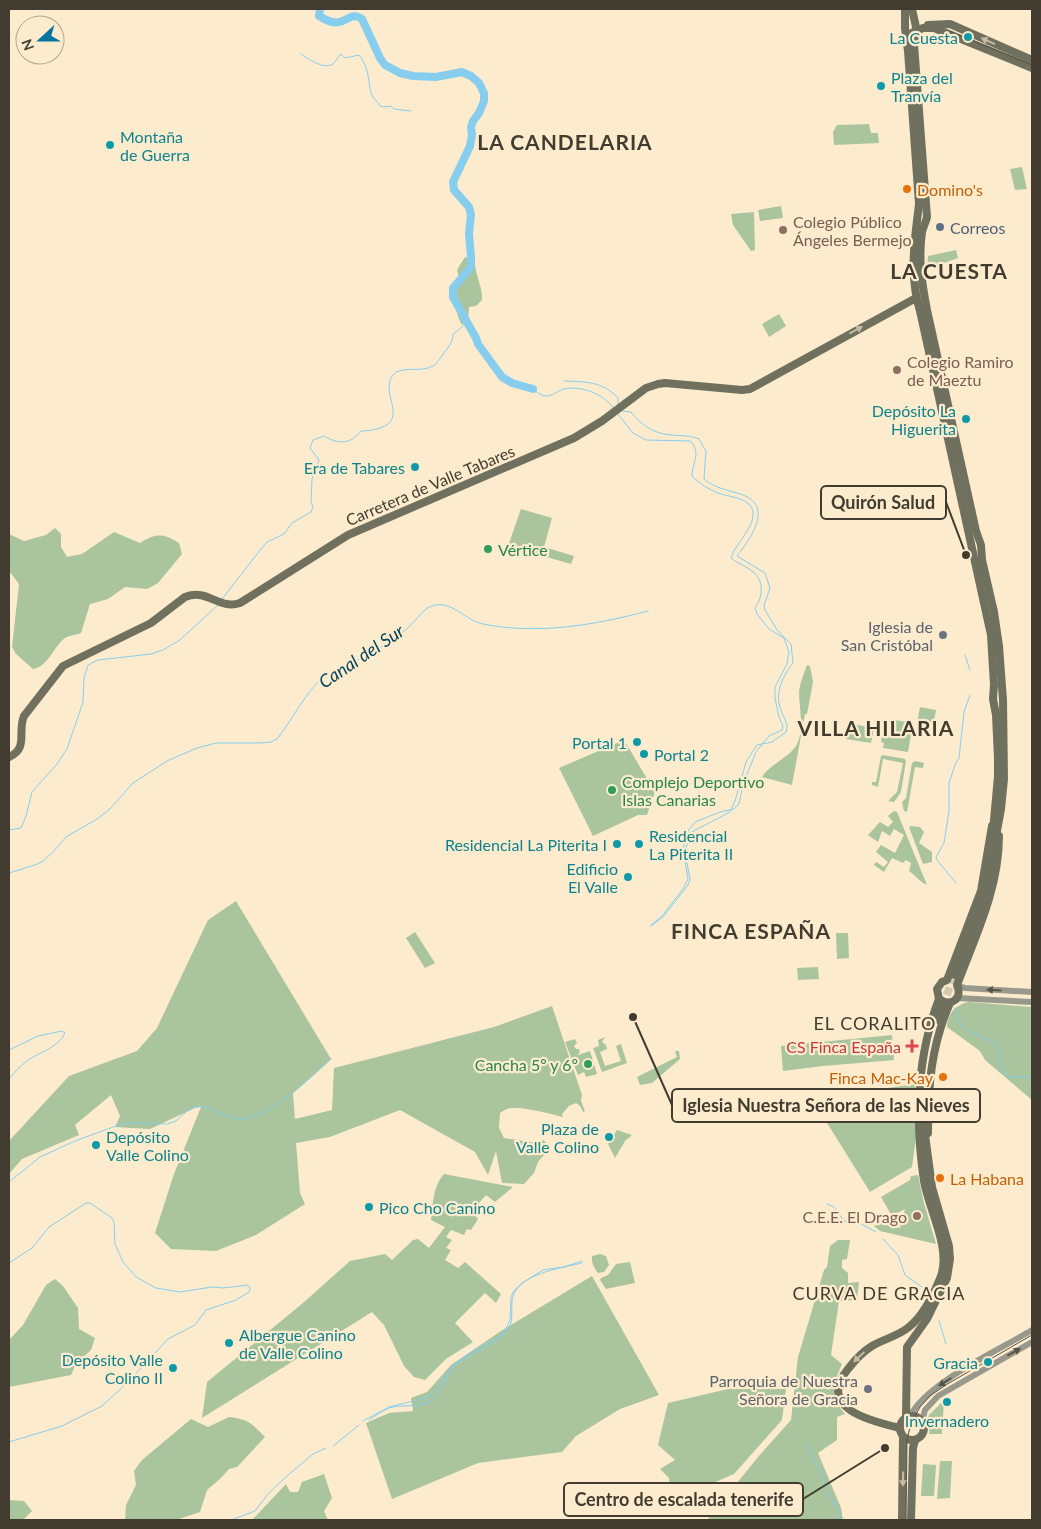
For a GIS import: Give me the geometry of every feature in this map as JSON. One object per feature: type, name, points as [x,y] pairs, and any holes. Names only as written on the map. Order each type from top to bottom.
[{"type":"main road","points":[[905,9],[919,204],[922,218]]},
{"type":"main road","points":[[912,9],[922,218],[914,266],[919,297],[996,629],[998,758],[994,847]]},
{"type":"main road","points":[[914,28],[934,28],[950,24],[1032,60]]},
{"type":"main road","points":[[943,27],[1032,68]]},
{"type":"main road","points":[[906,28],[910,33],[914,28]]},
{"type":"main road","name":"Carretera de Valle Tabares","points":[[9,757],[15,754],[21,747],[24,716],[63,666],[141,628],[164,614],[185,597],[202,594],[226,605],[240,603],[348,536],[574,438],[602,421],[646,388],[665,383],[742,390],[750,389],[919,297]]},
{"type":"main road","points":[[925,1162],[930,1079],[936,1040],[950,1003],[957,998],[959,992],[957,985],[985,913],[991,893],[999,844],[1004,779],[998,700]]},
{"type":"main road","points":[[950,1003],[942,1002],[936,992],[938,986],[947,980],[981,892],[996,802]]},
{"type":"main road","points":[[955,975],[982,906],[1001,809]]},
{"type":"main road","points":[[947,980],[957,985]]},
{"type":"main road","points":[[908,1417],[906,1352],[910,1341],[927,1319],[950,1268],[949,1246],[919,1134],[920,1080],[928,1032],[939,999]]},
{"type":"main road","points":[[900,1428],[874,1422],[846,1407],[839,1399],[837,1391],[842,1376],[860,1354],[901,1333],[910,1327],[921,1315],[941,1276],[944,1258],[926,1189],[924,1127],[925,1091],[932,1042],[942,1008]]},
{"type":"main road","points":[[910,1327],[910,1341]]},
{"type":"main road","points":[[901,1333],[910,1341]]},
{"type":"main road","points":[[902,1520],[903,1437],[900,1428],[901,1422],[908,1417],[915,1416],[922,1421],[923,1434],[915,1440],[908,1440],[903,1437]]},
{"type":"main road","points":[[911,1520],[913,1448],[915,1440]]},
{"type":"street","points":[[957,985],[965,988],[1032,992]]},
{"type":"street","points":[[957,998],[1032,1002]]},
{"type":"street","points":[[908,1417],[921,1400],[941,1384],[1032,1330]]},
{"type":"street","points":[[922,1421],[925,1410],[938,1396],[1032,1342]]},
{"type":"green space","points":[[869,124],[871,133],[878,133],[879,143],[834,145],[833,132],[837,125]]},
{"type":"green space","points":[[1022,167],[1027,189],[1015,190],[1010,169]]},
{"type":"green space","points":[[781,206],[783,218],[760,221],[758,210]]},
{"type":"green space","points":[[754,212],[755,250],[751,251],[733,225],[731,214]]},
{"type":"green space","points":[[956,250],[958,258],[927,269],[928,256]]},
{"type":"green space","points":[[465,257],[475,264],[482,300],[476,306],[469,307],[468,321],[462,325],[457,313],[455,293],[458,277],[457,270]]},
{"type":"green space","points":[[779,314],[786,326],[769,337],[762,324]]},
{"type":"green space","points":[[521,509],[552,518],[544,547],[574,556],[571,564],[508,546]]},
{"type":"green space","points":[[55,528],[61,534],[61,547],[67,557],[82,554],[114,532],[140,543],[150,537],[169,537],[179,543],[182,554],[158,583],[147,589],[125,587],[108,599],[90,604],[81,633],[65,638],[43,664],[33,669],[16,654],[12,647],[19,584],[9,571],[9,534],[24,541],[46,535]]},
{"type":"green space","points":[[807,665],[810,666],[813,682],[792,785],[762,777],[765,772],[792,751],[799,740],[801,727],[799,692]]},
{"type":"green space","points":[[920,707],[936,710],[933,726],[917,723]]},
{"type":"green space","points":[[889,719],[913,723],[908,752],[883,748],[884,743],[881,742],[883,727],[887,727]]},
{"type":"green space","points":[[848,723],[874,728],[871,743],[846,739]]},
{"type":"green space","name":"Complejo Deportivo Islas Canarias","points":[[624,740],[655,792],[647,815],[638,815],[593,836],[559,768]]},
{"type":"green space","points":[[881,756],[905,759],[906,761],[901,792],[894,802],[888,801],[897,792],[903,763],[883,759],[878,787],[872,785],[872,782],[876,782]]},
{"type":"green space","points":[[915,761],[924,763],[923,768],[915,767],[907,812],[904,811],[902,802],[906,798],[912,763]]},
{"type":"green space","points":[[894,811],[897,812],[927,885],[909,871],[911,863],[906,860],[903,863],[892,858],[884,872],[874,865],[876,862],[884,867],[888,862],[876,852],[881,845],[895,853],[904,835],[894,829],[890,836],[882,831],[878,842],[868,835],[880,822],[888,827],[893,822],[888,816]]},
{"type":"green space","points":[[909,827],[920,827],[924,832],[919,843],[932,852],[932,862],[923,864]]},
{"type":"green space","points":[[236,901],[331,1059],[293,1093],[295,1119],[332,1110],[334,1068],[494,1027],[552,1006],[582,1095],[581,1101],[585,1111],[583,1112],[576,1103],[569,1106],[562,1114],[563,1117],[518,1108],[507,1109],[500,1113],[499,1128],[504,1138],[537,1143],[543,1140],[548,1144],[547,1148],[549,1149],[538,1162],[534,1173],[524,1184],[502,1183],[496,1151],[488,1175],[475,1152],[400,1110],[330,1137],[296,1143],[300,1193],[305,1204],[256,1235],[216,1251],[171,1249],[155,1233],[174,1174],[201,1107],[150,1129],[115,1127],[120,1116],[111,1095],[75,1125],[79,1135],[22,1159],[9,1174],[9,1141],[69,1076],[137,1051],[157,1028],[208,920]]},
{"type":"green space","points":[[415,932],[435,963],[425,968],[406,938]]},
{"type":"green space","points":[[836,933],[848,933],[849,958],[837,959]]},
{"type":"green space","points":[[818,967],[819,979],[798,980],[797,968]]},
{"type":"green space","points":[[969,1002],[1032,1007],[1032,1100],[985,1060],[980,1051],[947,1027],[953,1010]]},
{"type":"green space","points":[[892,1035],[894,1060],[783,1071],[781,1046]]},
{"type":"green space","points":[[605,1037],[602,1042],[606,1045],[607,1049],[600,1052],[605,1066],[621,1061],[616,1046],[621,1044],[627,1063],[602,1072],[593,1048],[599,1046],[598,1040]]},
{"type":"green space","points":[[575,1039],[577,1043],[574,1046],[576,1049],[579,1049],[580,1053],[578,1055],[590,1051],[597,1074],[586,1077],[584,1072],[578,1075],[565,1042]]},
{"type":"green space","points":[[675,1051],[679,1051],[680,1059],[652,1083],[640,1085],[637,1077],[677,1057]]},
{"type":"green space","points":[[915,1084],[915,1123],[918,1123],[912,1167],[870,1192],[819,1110],[826,1109],[826,1097]]},
{"type":"green space","points":[[617,1130],[632,1135],[625,1141],[615,1158],[608,1144]]},
{"type":"green space","points":[[444,1174],[513,1187],[495,1202],[486,1195],[472,1211],[478,1219],[471,1230],[467,1229],[464,1235],[451,1230],[446,1237],[452,1240],[446,1248],[451,1250],[445,1260],[458,1268],[465,1262],[501,1294],[496,1303],[485,1293],[455,1323],[473,1342],[446,1359],[425,1380],[414,1377],[404,1366],[384,1325],[372,1312],[202,1418],[207,1382],[303,1303],[350,1261],[385,1254],[392,1260],[413,1240],[418,1239],[429,1248],[445,1227],[431,1220],[436,1190]]},
{"type":"green space","points":[[918,1175],[936,1244],[880,1231],[874,1226],[880,1223],[900,1228],[905,1209],[892,1216],[881,1197],[910,1180],[911,1176]]},
{"type":"green space","points":[[838,1240],[850,1240],[847,1259],[842,1260],[842,1268],[848,1273],[848,1283],[859,1282],[857,1300],[839,1301],[831,1355],[842,1364],[836,1378],[834,1390],[837,1401],[845,1414],[837,1417],[837,1440],[818,1453],[841,1508],[843,1520],[707,1520],[791,1420],[798,1357],[824,1270],[827,1267],[830,1246]]},
{"type":"green space","points":[[600,1254],[606,1256],[609,1265],[604,1272],[598,1273],[593,1265],[592,1256]]},
{"type":"green space","points":[[630,1262],[635,1283],[606,1289],[600,1280],[601,1278],[608,1275],[616,1264]]},
{"type":"green space","points":[[592,1276],[659,1395],[620,1409],[576,1436],[562,1452],[478,1463],[392,1499],[366,1423],[389,1413],[413,1411],[411,1398],[427,1392],[451,1365],[501,1331]]},
{"type":"green space","points":[[55,1279],[63,1286],[78,1308],[79,1329],[95,1338],[91,1350],[76,1364],[71,1375],[9,1387],[9,1340],[23,1325],[46,1285]]},
{"type":"green space","points":[[728,1389],[786,1389],[782,1420],[734,1474],[699,1489],[693,1497],[678,1500],[670,1496],[669,1478],[660,1469],[675,1460],[658,1445],[668,1403]]},
{"type":"green space","points":[[944,1400],[942,1434],[929,1434],[929,1415]]},
{"type":"green space","points":[[229,1417],[250,1423],[265,1437],[237,1467],[229,1469],[207,1490],[200,1512],[176,1520],[125,1520],[126,1505],[136,1485],[134,1471],[142,1460],[191,1419],[208,1427]]},
{"type":"green space","points":[[940,1461],[952,1461],[950,1498],[937,1499]]},
{"type":"green space","points":[[923,1464],[936,1465],[934,1496],[921,1496]]},
{"type":"green space","points":[[324,1474],[332,1498],[324,1511],[328,1520],[252,1520],[286,1484],[290,1492],[298,1492],[302,1482]]},
{"type":"green space","points":[[9,1500],[24,1501],[32,1511],[23,1520],[9,1520]]},
{"type":"waterway","points":[[320,9],[319,16],[331,22],[339,22],[353,16],[362,19],[380,58],[385,65],[400,73],[413,76],[436,77],[462,72],[471,76],[479,83],[484,93],[484,101],[473,121],[470,146],[453,182],[454,190],[469,207],[471,215],[469,234],[471,267],[453,288],[453,297],[478,344],[502,377],[512,383],[533,389]]},
{"type":"waterway","points":[[301,54],[325,66],[333,64],[341,54],[345,58],[359,55],[366,69],[371,93],[380,106],[391,106],[394,109],[411,111]]},
{"type":"waterway","points":[[222,599],[267,542],[284,534],[292,523],[311,512],[313,507],[311,502],[312,479],[319,460],[310,448],[313,440],[324,436],[334,441],[344,442],[353,439],[361,431],[377,429],[388,424],[393,412],[389,389],[393,375],[401,370],[423,369],[434,365],[450,345],[453,334],[467,323]]},
{"type":"waterway","points":[[564,381],[587,382],[600,385],[618,398],[618,404]]},
{"type":"waterway","points":[[533,389],[541,395],[547,396],[567,388],[582,389],[597,394],[613,408]]},
{"type":"waterway","points":[[621,410],[631,412],[644,425],[659,433],[699,439],[706,451],[704,479],[718,487],[743,495],[752,500],[757,507],[758,515],[753,532],[737,556],[765,573],[770,588],[764,605],[765,610],[777,630],[791,644],[793,663],[786,673],[779,691],[779,704],[787,723],[786,732],[772,742],[757,745],[746,762],[730,812],[690,833],[685,853],[690,879],[688,885],[663,917],[651,926]]},
{"type":"waterway","points":[[617,413],[633,433],[646,440],[690,441],[694,445],[696,453],[692,476],[711,490],[743,500],[752,508],[752,521],[731,558],[757,575],[761,585],[759,600],[755,608],[757,614],[769,629],[784,638],[789,652],[787,664],[775,687],[775,698],[783,726],[782,730],[769,736],[756,752],[743,784],[739,804],[734,809],[720,812],[695,822],[688,831],[683,850],[688,879],[683,889],[662,916],[651,925]]},
{"type":"waterway","points":[[9,830],[21,828],[32,792],[57,764],[67,749],[83,702],[84,678],[88,665],[98,660],[151,654],[163,650],[180,640],[218,605]]},
{"type":"waterway","name":"Canal del Sur","points":[[9,873],[43,861],[66,837],[97,819],[110,809],[133,783],[167,761],[197,748],[216,743],[260,743],[271,742],[277,739],[309,692],[322,678],[381,647],[404,631],[425,610],[432,606],[446,605],[483,624],[525,629],[587,624],[648,611]]},
{"type":"waterway","points":[[965,655],[970,670]]},
{"type":"waterway","points":[[956,883],[936,857],[944,843],[949,811],[949,783],[959,758],[964,712],[970,695]]},
{"type":"waterway","points":[[954,1008],[962,1026],[996,1046],[999,1052],[1001,1068],[1008,1076],[1032,1077]]},
{"type":"waterway","points":[[9,1050],[38,1036],[62,1031],[65,1033],[56,1044],[25,1062],[9,1079]]},
{"type":"waterway","points":[[9,1182],[40,1157],[75,1141],[124,1123],[167,1124],[176,1121],[188,1110],[198,1106],[236,1118],[252,1117],[264,1112],[289,1095],[331,1059]]},
{"type":"waterway","points":[[9,1263],[32,1248],[49,1227],[86,1203],[90,1203],[112,1218],[114,1222],[115,1244],[123,1262],[136,1277],[156,1288],[180,1292],[212,1287],[223,1288],[248,1285],[250,1288],[249,1292],[236,1300],[206,1310],[195,1325],[168,1339],[127,1383],[102,1406],[62,1426],[9,1442]]},
{"type":"waterway","points":[[827,1204],[834,1207],[844,1221],[861,1224],[876,1232]]},
{"type":"waterway","points":[[883,1239],[898,1255],[905,1275],[922,1287]]},
{"type":"waterway","points":[[363,1421],[389,1407],[422,1399],[430,1395],[455,1364],[505,1331],[510,1320],[511,1297],[513,1292],[522,1283],[543,1270],[564,1267],[582,1261]]},
{"type":"waterway","points":[[369,1420],[389,1408],[431,1401],[439,1393],[455,1365],[497,1340],[507,1331],[511,1320],[512,1301],[515,1292],[521,1284],[540,1274],[582,1263]]},
{"type":"waterway","points":[[939,1321],[946,1344]]},
{"type":"waterway","points":[[333,1446],[359,1425]]},
{"type":"waterway","points":[[806,1444],[839,1512],[839,1520]]},
{"type":"waterway","points":[[231,1520],[255,1511],[268,1494],[287,1476],[313,1454],[326,1448]]},
{"type":"tunnel","points":[[942,1006],[955,975]]},
{"type":"tram line","points":[[949,31],[1032,65]]},
{"type":"tram line","points":[[906,1520],[907,1440],[911,1423],[920,1407],[931,1395],[949,1383],[1032,1335]]},
{"type":"place","name":"La Cuesta","points":[[968,37]]},
{"type":"place","name":"Plaza del Tranvía","points":[[881,86]]},
{"type":"place","name":"Montaña de Guerra","points":[[110,145]]},
{"type":"place","name":"Domino's","points":[[907,189]]},
{"type":"place","name":"Correos","points":[[940,227]]},
{"type":"place","name":"Colegio Público Ángeles Bermejo","points":[[783,230]]},
{"type":"place","name":"Colegio Ramiro de Maeztu","points":[[897,370]]},
{"type":"place","name":"Depósito La Higuerita","points":[[966,419]]},
{"type":"place","name":"Era de Tabares","points":[[415,467]]},
{"type":"place","name":"Vértice","points":[[488,549]]},
{"type":"place","name":"Quirón Salud","points":[[966,555]]},
{"type":"place","name":"Iglesia de San Cristóbal","points":[[943,635]]},
{"type":"place","name":"Portal 1","points":[[637,742]]},
{"type":"place","name":"Portal 2","points":[[644,754]]},
{"type":"place","name":"Complejo Deportivo Islas Canarias","points":[[612,790]]},
{"type":"place","name":"Residencial La Piterita I","points":[[617,844]]},
{"type":"place","name":"Residencial La Piterita II","points":[[639,844]]},
{"type":"place","name":"Edificio El Valle","points":[[628,877]]},
{"type":"place","name":"Iglesia Nuestra Señora de las Nieves","points":[[633,1017]]},
{"type":"place","name":"CS Finca España","points":[[912,1046]]},
{"type":"place","name":"Cancha 5º y 6º","points":[[588,1064]]},
{"type":"place","name":"Finca Mac-Kay","points":[[943,1077]]},
{"type":"place","name":"Plaza de Valle Colino","points":[[609,1137]]},
{"type":"place","name":"Depósito Valle Colino","points":[[96,1145]]},
{"type":"place","name":"La Habana","points":[[940,1178]]},
{"type":"place","name":"Pico Cho Canino","points":[[369,1207]]},
{"type":"place","name":"C.E.E. El Drago","points":[[917,1216]]},
{"type":"place","name":"Albergue Canino de Valle Colino","points":[[229,1343]]},
{"type":"place","name":"Gracia","points":[[988,1362]]},
{"type":"place","name":"Depósito Valle Colino II","points":[[173,1368]]},
{"type":"place","name":"Parroquia de Nuestra Señora de Gracia","points":[[868,1389]]},
{"type":"place","name":"Invernadero","points":[[947,1402]]},
{"type":"place","name":"Centro de escalada tenerife","points":[[885,1448]]},
{"type":"district","name":"LA CANDELARIA","points":[[565,141]]},
{"type":"district","name":"LA CUESTA","points":[[949,270]]},
{"type":"district","name":"VILLA HILARIA","points":[[876,727]]},
{"type":"district","name":"FINCA ESPAÑA","points":[[751,930]]},
{"type":"district","name":"EL CORALITO","points":[[875,1023]]},
{"type":"district","name":"CURVA DE GRACIA","points":[[879,1293]]}]
